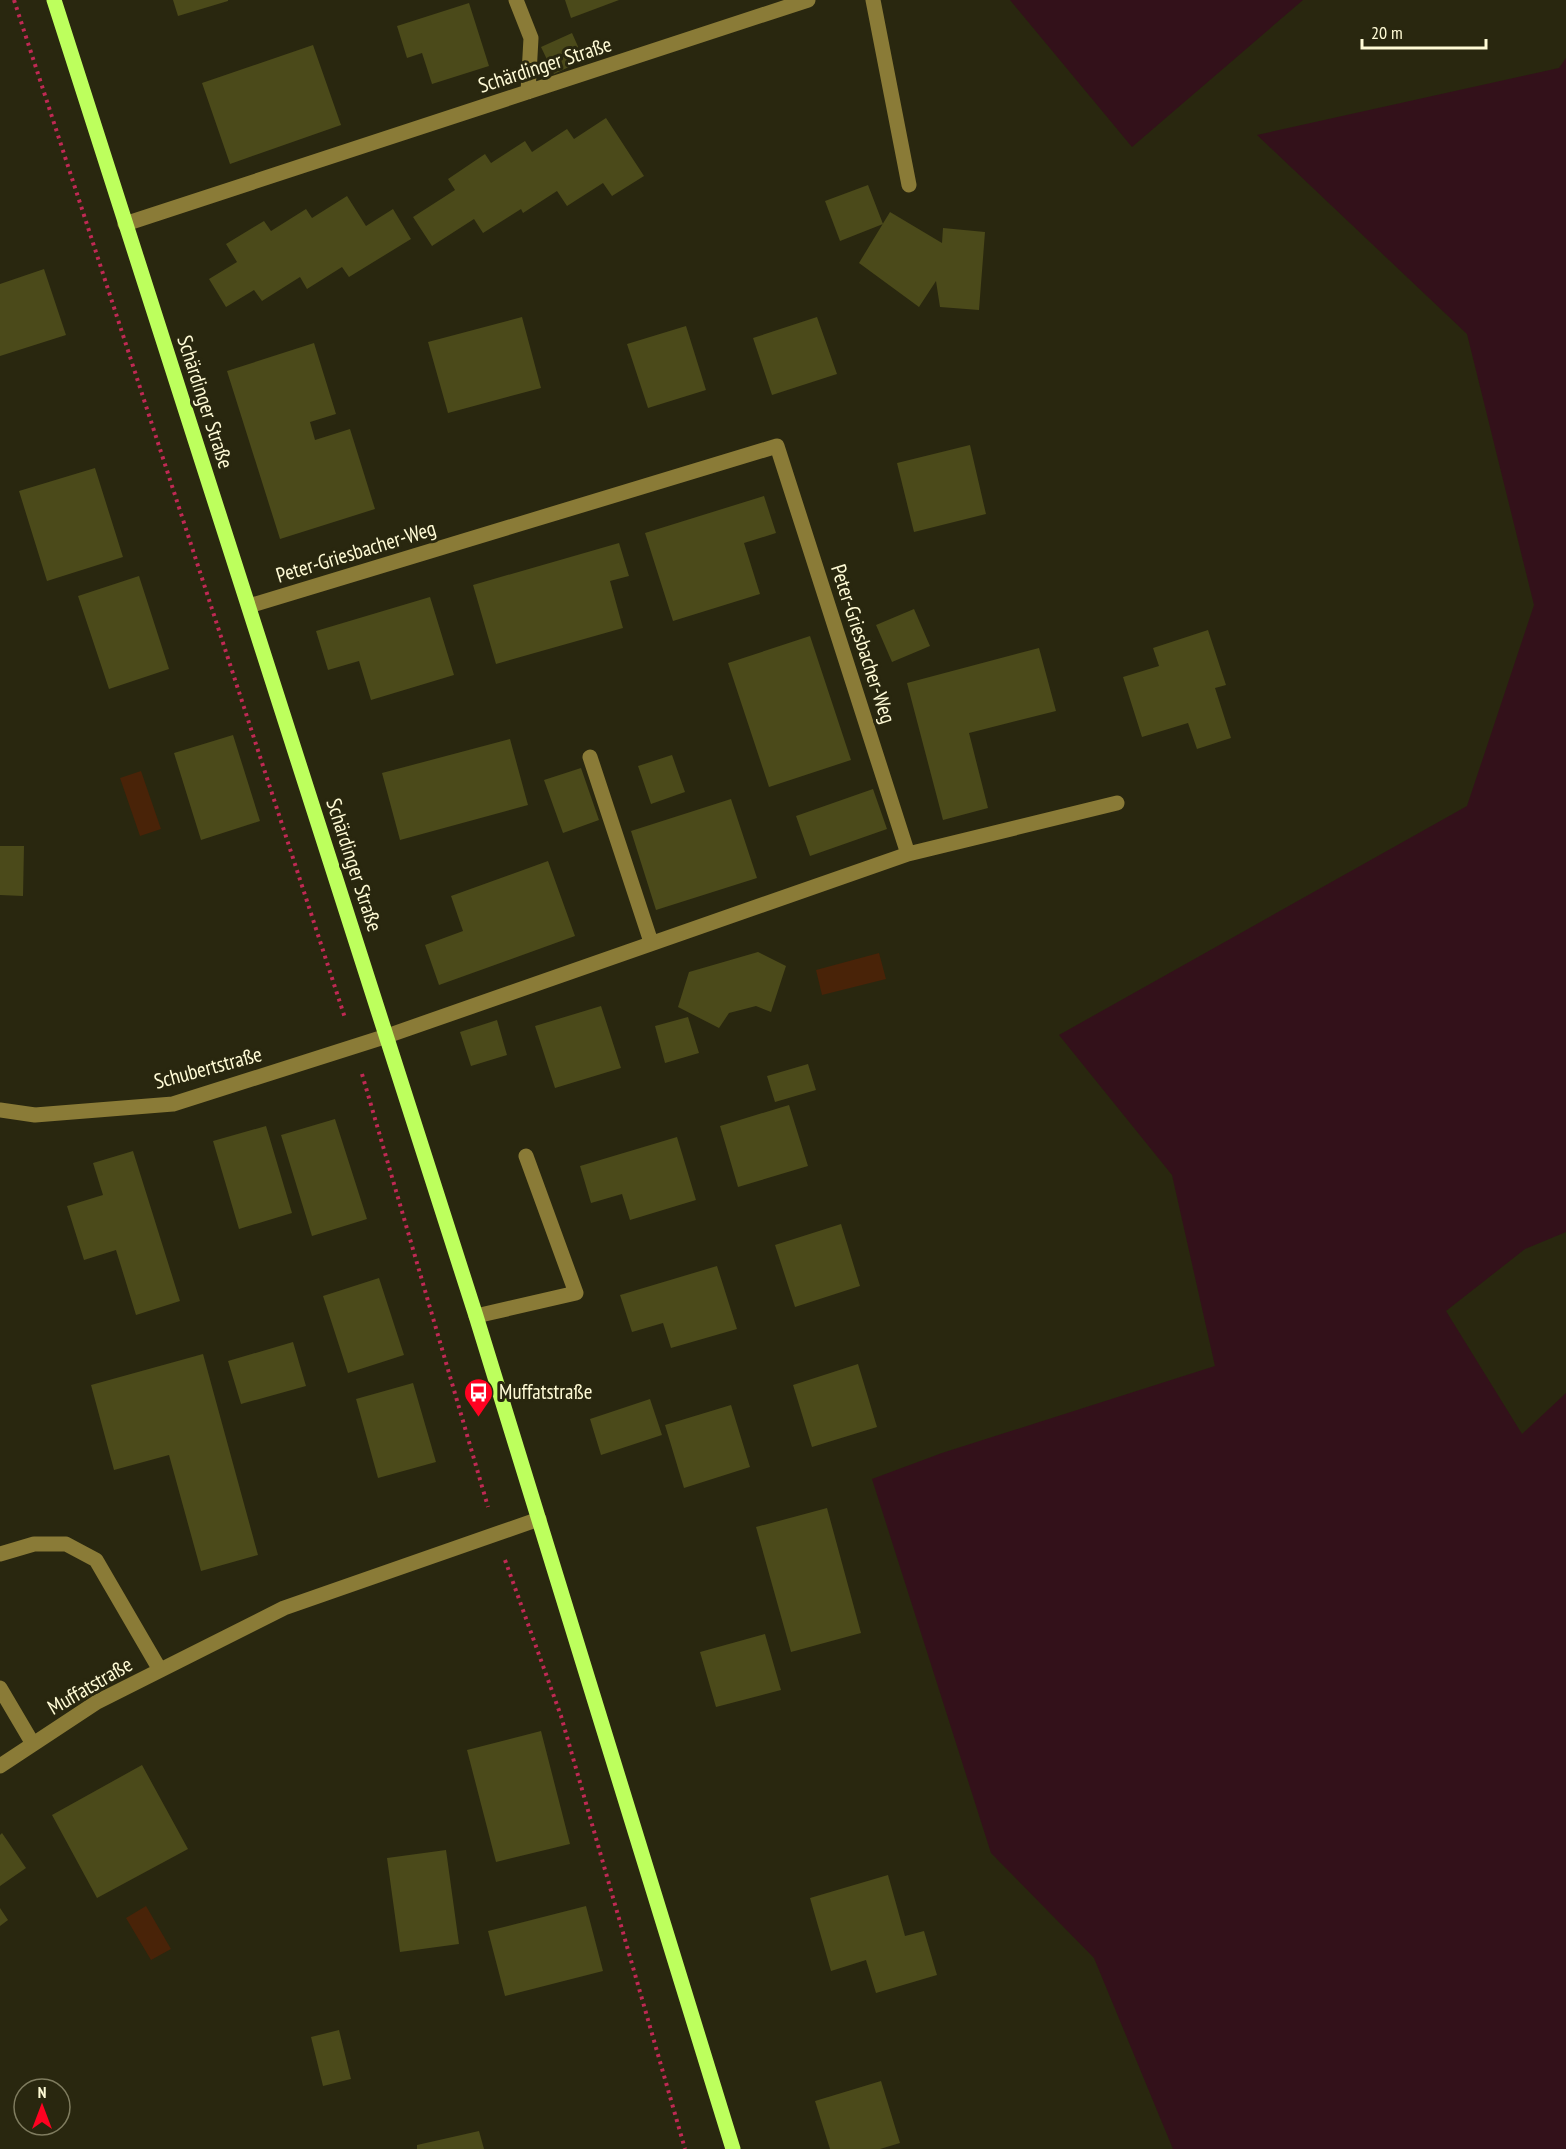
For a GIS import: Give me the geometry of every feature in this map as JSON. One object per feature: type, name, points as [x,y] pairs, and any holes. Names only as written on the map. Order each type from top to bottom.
[{"type":"main road","name":"Schärdinger Straße","points":[[54,0],[476,1316],[733,2149]]},
{"type":"street","points":[[516,0],[531,38],[528,92]]},
{"type":"street","name":"Schärdinger Straße","points":[[125,224],[808,0]]},
{"type":"street","points":[[873,0],[909,185]]},
{"type":"street","name":"Peter-Griesbacher-Weg","points":[[249,606],[777,446],[908,854]]},
{"type":"street","points":[[590,757],[651,942]]},
{"type":"street","points":[[387,1036],[908,854],[1117,803]]},
{"type":"street","name":"Schubertstraße","points":[[0,1110],[35,1115],[174,1104],[387,1036]]},
{"type":"street","points":[[476,1316],[576,1293],[526,1156]]},
{"type":"street","name":"Muffatstraße","points":[[0,1766],[97,1702],[284,1608],[539,1519]]},
{"type":"street","points":[[0,1554],[34,1544],[66,1544],[96,1560],[160,1670]]},
{"type":"street","points":[[0,1688],[33,1744]]},
{"type":"shaded area","points":[[1010,0],[1303,0],[1132,147]]},
{"type":"shaded area","points":[[1566,58],[1566,1232],[1525,1249],[1446,1311],[1522,1434],[1566,1393],[1566,2149],[1173,2149],[1094,1958],[991,1853],[872,1479],[942,1453],[1215,1366],[1172,1175],[1059,1035],[1467,806],[1534,605],[1467,334],[1257,135],[1559,68]]},
{"type":"shaded area","points":[[141,771],[161,829],[140,836],[120,778]]},
{"type":"shaded area","points":[[879,953],[886,979],[822,995],[816,970]]},
{"type":"shaded area","points":[[146,1906],[171,1949],[151,1960],[126,1918]]},
{"type":"building","points":[[173,0],[228,0],[228,1],[178,16]]},
{"type":"building","points":[[565,0],[619,0],[571,18]]},
{"type":"building","points":[[469,3],[489,66],[432,84],[422,53],[407,58],[397,26]]},
{"type":"building","points":[[572,33],[584,60],[554,74],[541,47]]},
{"type":"building","points":[[313,45],[341,125],[230,164],[202,83]]},
{"type":"building","points":[[606,118],[644,176],[612,196],[603,183],[567,206],[557,191],[523,213],[521,209],[483,233],[474,219],[432,246],[413,217],[455,190],[448,179],[485,154],[491,163],[525,141],[532,152],[567,129],[574,139]]},
{"type":"building","points":[[868,185],[883,224],[840,241],[825,201]]},
{"type":"building","points":[[347,196],[366,226],[393,209],[411,239],[349,277],[342,267],[307,289],[300,277],[262,301],[254,290],[226,307],[209,279],[237,262],[226,244],[264,221],[271,231],[306,209],[312,218]]},
{"type":"building","points":[[890,212],[942,243],[943,228],[985,232],[979,310],[940,307],[936,281],[919,307],[859,263]]},
{"type":"building","points":[[44,269],[66,335],[0,356],[0,284]]},
{"type":"building","points":[[522,317],[541,388],[448,413],[428,342]]},
{"type":"building","points":[[817,317],[837,374],[772,395],[753,338]]},
{"type":"building","points":[[686,326],[706,390],[648,408],[627,344]]},
{"type":"building","points":[[314,343],[336,414],[310,422],[315,440],[350,429],[375,509],[280,539],[227,371]]},
{"type":"building","points":[[970,445],[986,514],[914,532],[897,463]]},
{"type":"building","points":[[95,468],[123,557],[47,581],[19,491]]},
{"type":"building","points":[[764,496],[776,533],[744,543],[760,594],[673,621],[645,533]]},
{"type":"building","points":[[619,543],[629,576],[610,581],[623,628],[496,664],[473,585]]},
{"type":"building","points":[[139,576],[169,669],[109,689],[78,596]]},
{"type":"building","points":[[430,597],[454,675],[371,700],[359,661],[328,670],[316,631]]},
{"type":"building","points":[[914,609],[930,646],[892,662],[876,625]]},
{"type":"building","points":[[1208,630],[1226,685],[1215,688],[1231,738],[1197,749],[1188,723],[1142,737],[1123,677],[1159,666],[1153,648]]},
{"type":"building","points":[[810,636],[851,760],[769,787],[728,663]]},
{"type":"building","points":[[1039,648],[1056,711],[969,733],[988,808],[943,820],[907,683]]},
{"type":"building","points":[[233,735],[260,821],[201,840],[174,753]]},
{"type":"building","points":[[510,739],[528,805],[400,840],[382,773]]},
{"type":"building","points":[[672,755],[685,792],[651,804],[638,766]]},
{"type":"building","points":[[581,768],[599,820],[563,833],[544,780]]},
{"type":"building","points":[[873,789],[887,829],[810,856],[796,816]]},
{"type":"building","points":[[731,799],[757,878],[656,910],[631,831]]},
{"type":"building","points":[[0,846],[24,846],[23,896],[0,895]]},
{"type":"building","points":[[548,861],[575,936],[439,985],[425,945],[463,931],[451,896]]},
{"type":"building","points":[[758,952],[786,966],[771,1012],[756,1006],[729,1013],[719,1028],[678,1007],[689,972]]},
{"type":"building","points":[[601,1006],[621,1068],[555,1088],[535,1026]]},
{"type":"building","points":[[688,1017],[699,1053],[665,1063],[655,1026]]},
{"type":"building","points":[[497,1020],[507,1055],[471,1066],[460,1032]]},
{"type":"building","points":[[808,1064],[816,1090],[775,1102],[767,1076]]},
{"type":"building","points":[[789,1105],[808,1166],[738,1187],[720,1126]]},
{"type":"building","points":[[335,1119],[367,1219],[312,1236],[281,1135]]},
{"type":"building","points":[[266,1126],[292,1213],[239,1229],[213,1141]]},
{"type":"building","points":[[677,1137],[696,1200],[630,1220],[622,1194],[591,1203],[580,1166]]},
{"type":"building","points":[[133,1151],[180,1301],[136,1315],[116,1250],[84,1260],[67,1206],[103,1195],[93,1163]]},
{"type":"building","points":[[841,1224],[860,1286],[795,1307],[775,1245]]},
{"type":"building","points":[[717,1266],[737,1329],[671,1348],[663,1323],[632,1332],[620,1295]]},
{"type":"building","points":[[379,1278],[404,1355],[348,1373],[323,1296]]},
{"type":"building","points":[[293,1342],[306,1386],[241,1404],[228,1361]]},
{"type":"building","points":[[203,1354],[258,1555],[201,1571],[169,1455],[114,1470],[91,1385]]},
{"type":"building","points":[[858,1364],[877,1427],[812,1447],[793,1385]]},
{"type":"building","points":[[413,1383],[436,1462],[378,1478],[356,1399]]},
{"type":"building","points":[[650,1399],[662,1435],[601,1455],[590,1419]]},
{"type":"building","points":[[731,1405],[750,1467],[684,1488],[665,1425]]},
{"type":"building","points":[[827,1508],[861,1633],[791,1652],[756,1527]]},
{"type":"building","points":[[765,1634],[781,1690],[716,1707],[700,1652]]},
{"type":"building","points":[[541,1731],[570,1844],[496,1862],[467,1750]]},
{"type":"building","points":[[142,1765],[188,1849],[97,1898],[52,1815]]},
{"type":"building","points":[[2,1833],[26,1868],[0,1886],[0,1835]]},
{"type":"building","points":[[446,1850],[459,1944],[400,1952],[387,1858]]},
{"type":"building","points":[[888,1875],[905,1936],[924,1931],[937,1975],[876,1993],[866,1960],[831,1971],[810,1898]]},
{"type":"building","points":[[586,1906],[603,1971],[505,1996],[488,1931]]},
{"type":"building","points":[[0,1908],[8,1920],[0,1926]]},
{"type":"building","points":[[339,2030],[351,2079],[323,2086],[311,2037]]},
{"type":"building","points":[[881,2081],[900,2143],[880,2149],[830,2149],[815,2101]]},
{"type":"building","points":[[479,2131],[484,2149],[417,2149],[417,2145]]},
{"type":"place","name":"Muffatstraße","points":[[478,1418]]}]
